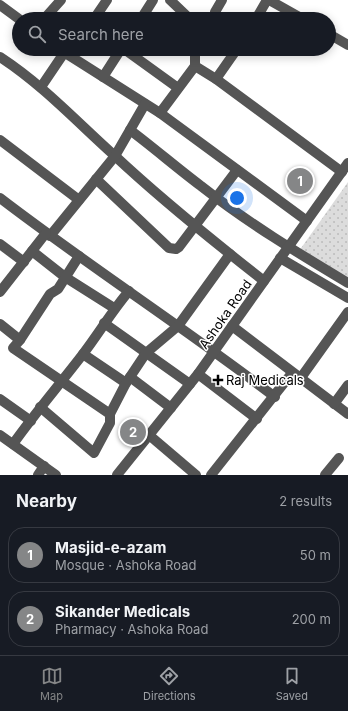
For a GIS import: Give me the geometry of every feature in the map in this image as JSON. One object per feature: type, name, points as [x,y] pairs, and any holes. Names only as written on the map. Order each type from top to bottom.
[{"type":"street","points":[[50,12],[61,0]]},
{"type":"street","points":[[99,12],[107,0]]},
{"type":"street","points":[[145,12],[153,0]]},
{"type":"street","points":[[170,0],[183,12]]},
{"type":"street","points":[[215,12],[222,0]]},
{"type":"street","points":[[260,12],[268,0],[290,12]]},
{"type":"street","points":[[0,4],[12,13]]},
{"type":"street","points":[[336,38],[348,45]]},
{"type":"street","points":[[41,87],[63,56]]},
{"type":"street","points":[[73,56],[160,113],[307,221]]},
{"type":"street","points":[[103,77],[116,56]]},
{"type":"street","points":[[134,56],[178,88]]},
{"type":"street","points":[[160,113],[195,66],[195,56]]},
{"type":"street","points":[[216,79],[231,56]]},
{"type":"street","points":[[0,57],[41,87],[115,156],[195,227],[264,281]]},
{"type":"street","points":[[195,66],[345,168]]},
{"type":"street","points":[[0,292],[32,251],[79,200],[115,156],[145,104]]},
{"type":"street","points":[[130,130],[217,198],[288,248],[348,283]]},
{"type":"street","points":[[0,140],[79,200]]},
{"type":"street","name":"Ashoka Road","points":[[117,475],[198,374],[345,168]]},
{"type":"street","points":[[96,179],[169,248],[176,249],[195,227],[237,170]]},
{"type":"street","points":[[0,198],[48,234],[214,351],[275,397]]},
{"type":"street","points":[[0,244],[24,262]]},
{"type":"street","points":[[32,251],[65,277],[114,308]]},
{"type":"street","points":[[40,407],[94,453],[110,423],[110,414],[128,380],[146,353],[178,326],[230,254]]},
{"type":"street","points":[[79,256],[58,289],[50,294],[20,340],[13,348],[110,414]]},
{"type":"street","points":[[280,258],[348,298]]},
{"type":"street","points":[[13,444],[40,407],[83,354],[114,308],[128,291]]},
{"type":"street","points":[[211,475],[275,397],[296,376],[348,312]]},
{"type":"street","points":[[104,323],[190,384]]},
{"type":"street","points":[[0,324],[20,340]]},
{"type":"street","points":[[232,326],[348,414]]},
{"type":"street","points":[[83,354],[128,380],[171,408]]},
{"type":"street","points":[[198,374],[257,419]]},
{"type":"street","points":[[334,404],[348,385]]},
{"type":"street","points":[[0,399],[31,421]]},
{"type":"street","points":[[0,435],[56,475]]},
{"type":"street","points":[[149,435],[196,475]]},
{"type":"street","points":[[325,475],[339,458]]},
{"type":"street","points":[[38,475],[44,466]]},
{"type":"shaded area","points":[[348,182],[348,280],[299,251]]},
{"type":"place","name":"Masjid-e-azam","points":[[300,181]]},
{"type":"place","name":"Raj Medicals","points":[[218,380]]},
{"type":"place","name":"Sikander Medicals","points":[[133,432]]}]
